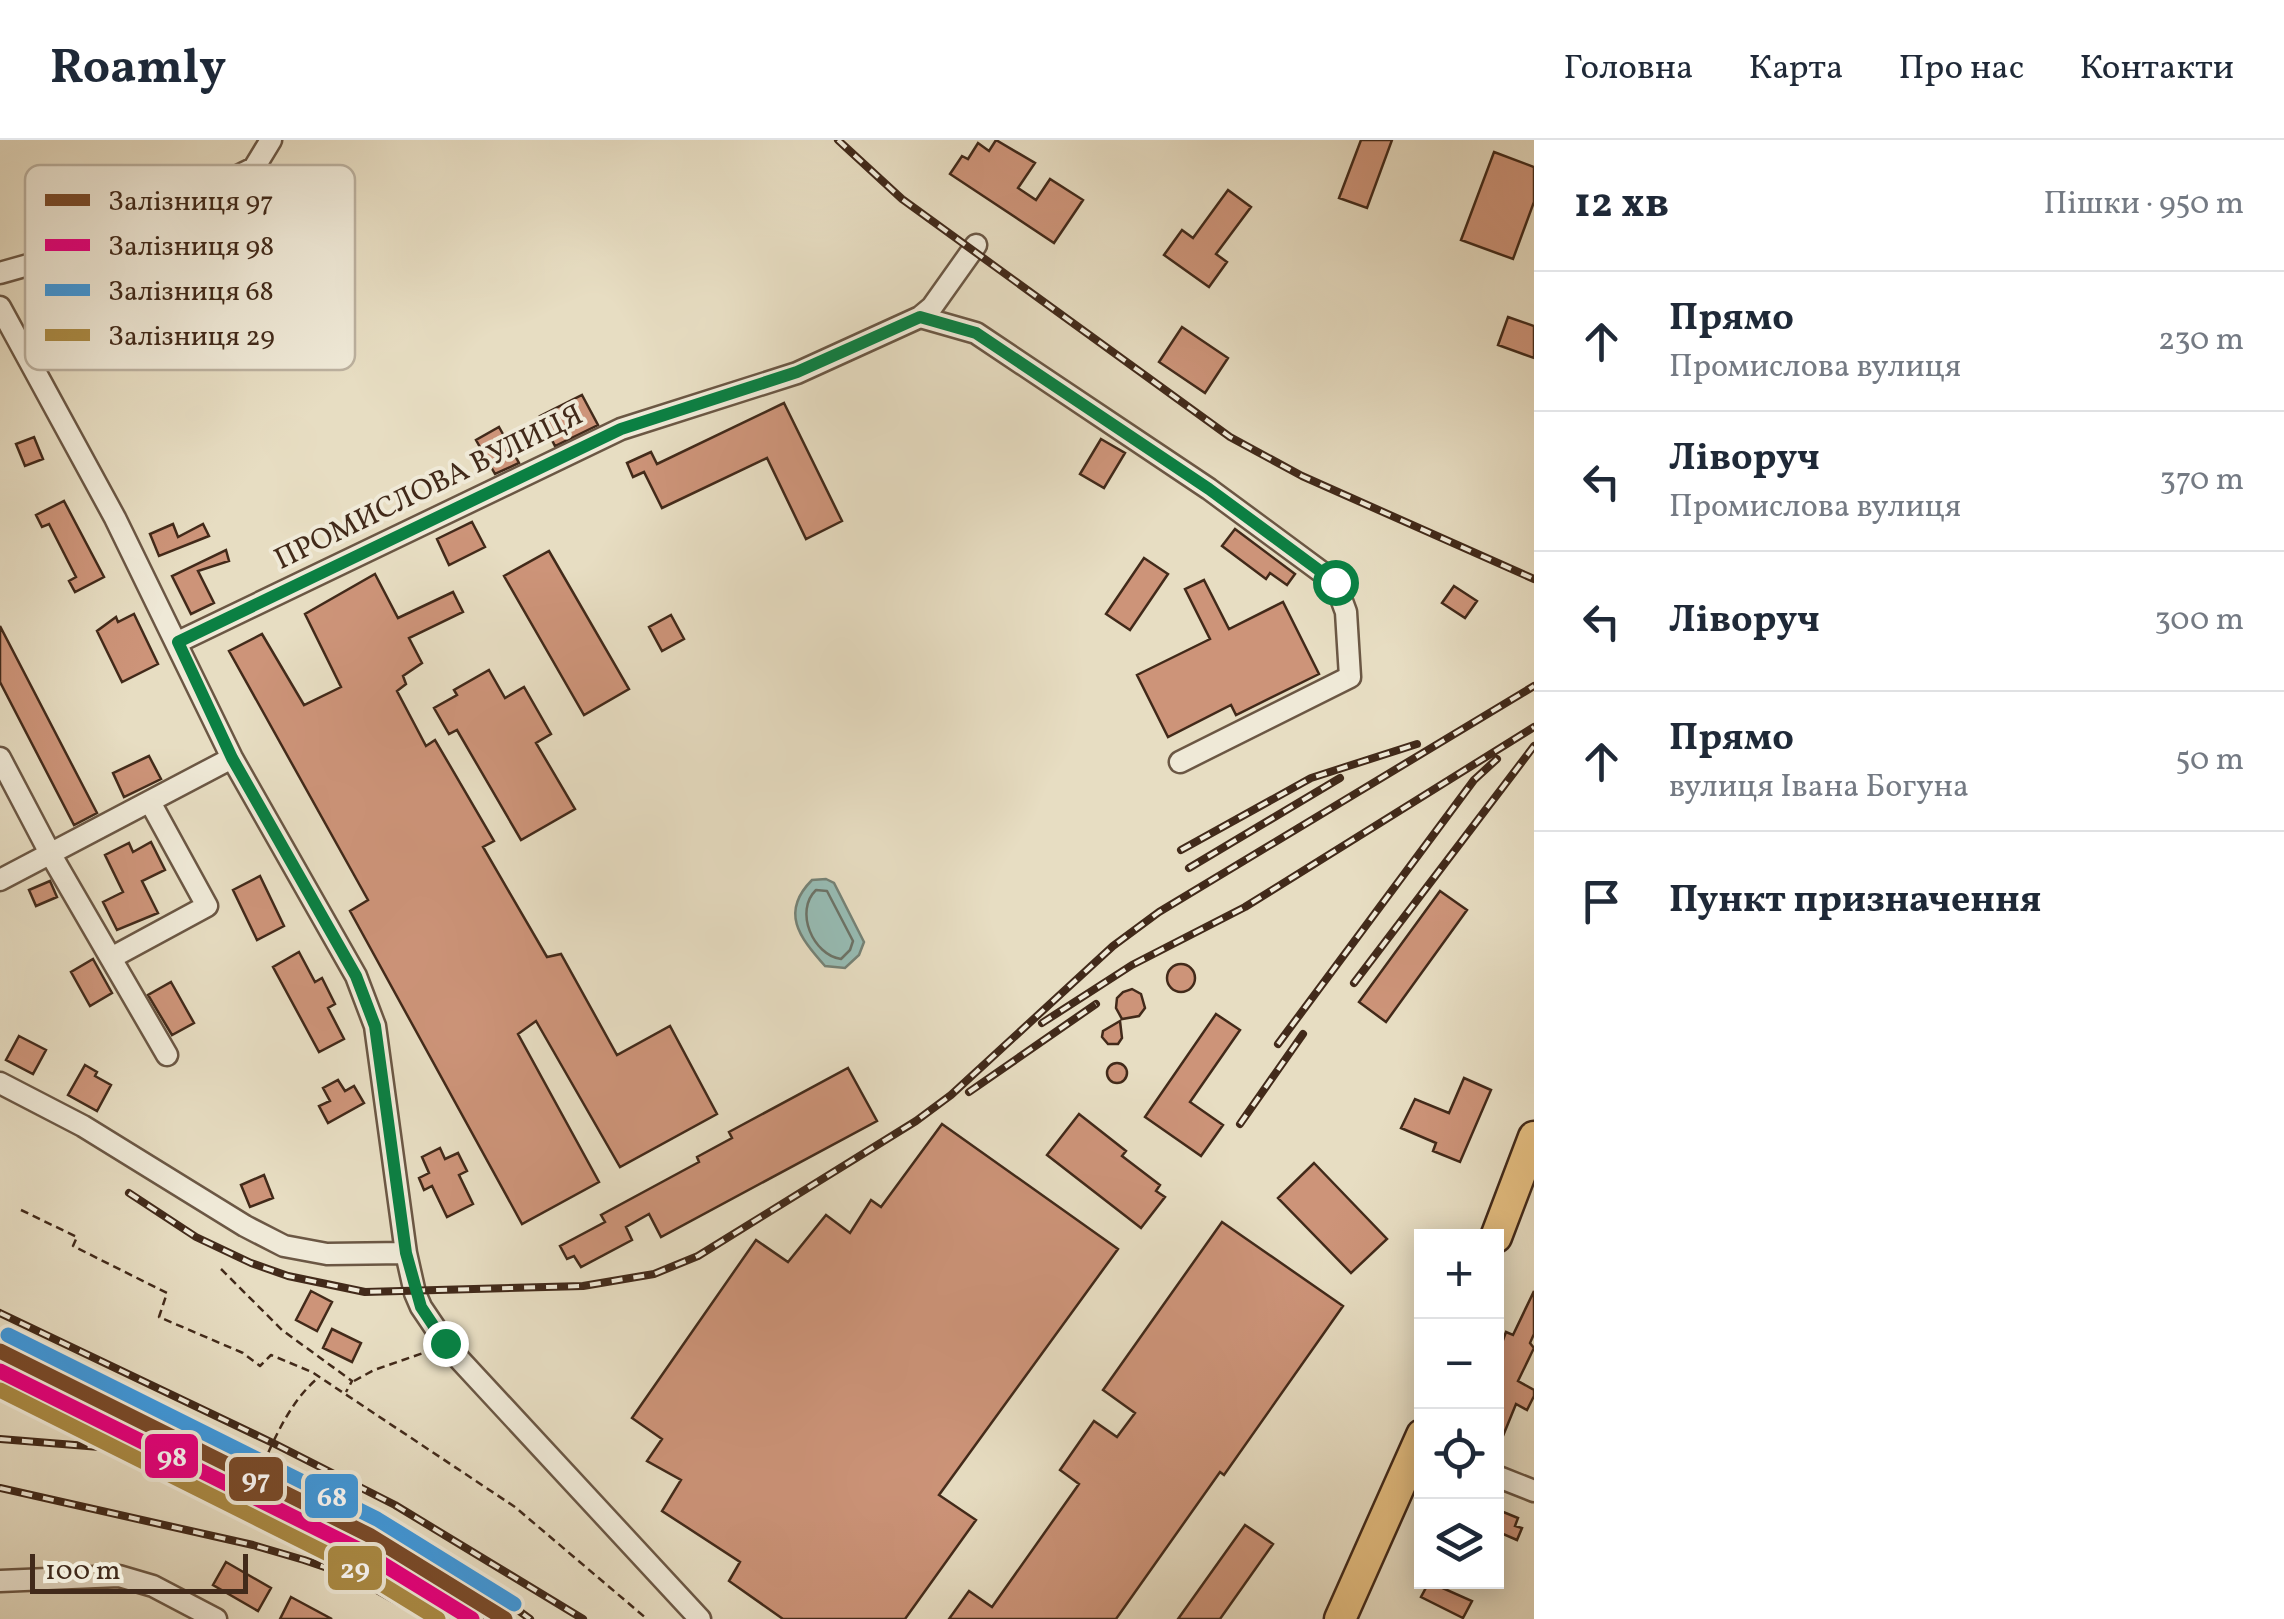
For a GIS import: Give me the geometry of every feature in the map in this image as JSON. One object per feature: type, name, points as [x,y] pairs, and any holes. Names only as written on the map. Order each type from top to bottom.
[{"type":"highway","points":[[1499,1229],[1534,1137]]},
{"type":"highway","points":[[1340,1619],[1414,1456]]},
{"type":"street","points":[[256,165],[270,140]]},
{"type":"street","points":[[920,317],[932,308],[976,245]]},
{"type":"street","points":[[0,274],[25,267]]},
{"type":"street","points":[[0,307],[25,354]]},
{"type":"street","points":[[920,317],[976,333],[1209,489],[1335,582],[1346,612],[1350,678],[1180,762]]},
{"type":"street","name":"ПРОМИСЛОВА ВУЛИЦЯ","points":[[178,642],[621,429],[797,372],[920,317]]},
{"type":"street","points":[[33,370],[178,642],[232,758],[356,976],[375,1026],[406,1253],[421,1307],[445,1343],[700,1619]]},
{"type":"street","points":[[0,758],[166,1056]]},
{"type":"street","points":[[0,880],[232,758]]},
{"type":"street","points":[[111,958],[207,906],[150,802]]},
{"type":"street","points":[[0,1084],[83,1126],[284,1246],[327,1254],[406,1253]]},
{"type":"street","points":[[1504,1479],[1534,1490]]},
{"type":"street","points":[[0,1581],[119,1576],[135,1579],[216,1619]]},
{"type":"street","points":[[166,1593],[187,1619]]},
{"type":"path","points":[[21,1210],[76,1238],[73,1246],[167,1293],[159,1316],[243,1353],[260,1366],[272,1355],[320,1376],[515,1508],[647,1619]]},
{"type":"path","points":[[221,1269],[282,1330],[352,1382]]},
{"type":"path","points":[[345,1394],[352,1382],[374,1370],[414,1358],[445,1343]]},
{"type":"path","points":[[0,1358],[376,1545],[389,1520]]},
{"type":"path","points":[[248,1500],[294,1405],[304,1389],[320,1376]]},
{"type":"water","points":[[812,880],[834,883],[864,942],[859,955],[845,968],[825,966],[797,924],[795,914],[802,892]]},
{"type":"building","points":[[996,140],[1035,163],[1018,188],[1036,200],[1050,179],[1083,200],[1054,243],[950,174],[962,156],[968,159],[978,143],[989,151]]},
{"type":"building","points":[[1361,140],[1392,140],[1367,208],[1339,198]]},
{"type":"building","points":[[1494,152],[1534,167],[1534,202],[1513,259],[1461,240]]},
{"type":"building","points":[[1228,190],[1251,207],[1216,254],[1227,262],[1209,287],[1164,255],[1182,230],[1193,238]]},
{"type":"building","points":[[1508,317],[1534,326],[1534,358],[1498,345]]},
{"type":"building","points":[[1182,327],[1228,358],[1205,393],[1159,362]]},
{"type":"building","points":[[582,395],[598,425],[555,446],[540,416]]},
{"type":"building","points":[[784,403],[842,521],[806,539],[767,458],[662,508],[644,472],[633,477],[627,463],[651,452],[657,464]]},
{"type":"building","points":[[499,427],[519,463],[495,474],[476,440]]},
{"type":"building","points":[[34,437],[43,459],[25,466],[16,444]]},
{"type":"building","points":[[1101,439],[1125,453],[1104,488],[1080,474]]},
{"type":"building","points":[[64,501],[104,577],[75,592],[69,581],[76,577],[49,524],[42,527],[36,515]]},
{"type":"building","points":[[472,522],[485,547],[449,565],[437,539]]},
{"type":"building","points":[[173,524],[178,537],[203,524],[209,536],[159,556],[150,534]]},
{"type":"building","points":[[1235,529],[1295,574],[1287,585],[1270,573],[1266,579],[1222,546]]},
{"type":"building","points":[[226,550],[229,561],[198,571],[214,603],[191,614],[172,576]]},
{"type":"building","points":[[549,551],[629,689],[584,715],[504,576]]},
{"type":"building","points":[[1144,558],[1168,574],[1130,630],[1106,614]]},
{"type":"building","points":[[375,574],[398,618],[453,592],[463,612],[409,638],[422,663],[403,676],[406,684],[397,691],[426,746],[435,740],[494,841],[483,847],[547,957],[561,954],[617,1055],[670,1026],[717,1114],[620,1167],[536,1021],[518,1034],[599,1182],[522,1224],[350,911],[368,900],[229,651],[262,634],[304,705],[341,687],[305,614]]},
{"type":"building","points":[[1204,580],[1229,629],[1283,602],[1319,674],[1236,715],[1231,705],[1168,737],[1137,675],[1210,639],[1185,589]]},
{"type":"building","points":[[1454,586],[1477,601],[1465,618],[1442,603]]},
{"type":"building","points":[[134,614],[158,664],[122,682],[97,631],[116,617],[118,622]]},
{"type":"building","points":[[671,615],[684,639],[662,651],[649,627]]},
{"type":"building","points":[[0,626],[97,813],[74,825],[0,682]]},
{"type":"building","points":[[489,670],[505,698],[524,687],[551,734],[536,743],[575,809],[521,840],[457,730],[449,734],[434,708],[457,695],[454,690]]},
{"type":"building","points":[[149,756],[161,779],[124,797],[113,773]]},
{"type":"building","points":[[151,842],[165,870],[142,881],[158,913],[117,930],[103,902],[123,892],[105,855],[129,843],[133,852]]},
{"type":"building","points":[[260,876],[284,926],[257,940],[233,890]]},
{"type":"building","points":[[50,881],[57,897],[36,906],[29,890]]},
{"type":"building","points":[[1440,891],[1467,910],[1386,1022],[1359,1002]]},
{"type":"building","points":[[299,952],[315,982],[322,978],[335,1004],[328,1008],[344,1039],[319,1052],[273,967]]},
{"type":"building","points":[[93,959],[112,993],[90,1006],[71,972]]},
{"type":"building","points":[[1181,964],[1191,968],[1195,978],[1191,988],[1181,992],[1171,988],[1167,978],[1171,968]]},
{"type":"building","points":[[171,982],[194,1023],[172,1035],[148,995]]},
{"type":"building","points":[[1132,989],[1141,994],[1145,1008],[1139,1016],[1122,1019],[1116,1008],[1117,998]]},
{"type":"building","points":[[1216,1014],[1240,1030],[1190,1102],[1223,1125],[1201,1156],[1145,1117]]},
{"type":"building","points":[[1120,1021],[1122,1038],[1118,1044],[1108,1044],[1102,1037],[1103,1031]]},
{"type":"building","points":[[19,1036],[46,1050],[33,1074],[6,1060]]},
{"type":"building","points":[[1117,1063],[1127,1073],[1117,1083],[1107,1073]]},
{"type":"building","points":[[85,1065],[111,1085],[97,1111],[68,1095]]},
{"type":"building","points":[[848,1068],[877,1121],[661,1237],[649,1214],[626,1227],[632,1240],[581,1267],[574,1256],[567,1259],[560,1246],[605,1222],[601,1215],[699,1162],[697,1157],[732,1138],[729,1132]]},
{"type":"building","points":[[1464,1078],[1491,1090],[1460,1162],[1433,1151],[1436,1143],[1401,1128],[1415,1099],[1449,1113]]},
{"type":"building","points":[[338,1080],[345,1091],[354,1086],[364,1103],[328,1123],[319,1106],[330,1101],[323,1088]]},
{"type":"building","points":[[1079,1114],[1126,1151],[1122,1156],[1160,1185],[1156,1191],[1165,1197],[1141,1228],[1047,1155]]},
{"type":"building","points":[[942,1124],[1118,1249],[939,1495],[976,1520],[905,1619],[783,1619],[729,1581],[740,1562],[662,1511],[681,1480],[647,1461],[662,1439],[632,1418],[756,1240],[788,1262],[826,1215],[850,1233],[871,1200],[881,1207]]},
{"type":"building","points":[[440,1148],[445,1159],[458,1153],[467,1171],[459,1175],[473,1204],[447,1217],[432,1186],[424,1190],[419,1178],[429,1173],[422,1157]]},
{"type":"building","points":[[1314,1163],[1387,1239],[1351,1273],[1278,1198]]},
{"type":"building","points":[[264,1175],[273,1198],[250,1207],[241,1185]]},
{"type":"building","points":[[1222,1222],[1343,1306],[1116,1619],[949,1619],[969,1591],[992,1607],[1079,1484],[1060,1470],[1094,1421],[1117,1437],[1135,1413],[1103,1390]]},
{"type":"building","points":[[311,1291],[332,1302],[317,1331],[296,1320]]},
{"type":"building","points":[[1534,1291],[1534,1334],[1530,1343],[1534,1348],[1518,1381],[1534,1390],[1534,1396],[1527,1410],[1516,1404],[1504,1433],[1504,1337],[1506,1332],[1513,1335]]},
{"type":"building","points":[[332,1329],[361,1343],[352,1362],[323,1348]]},
{"type":"building","points":[[228,1496],[275,1514],[270,1528],[223,1510]]},
{"type":"building","points":[[1504,1512],[1518,1518],[1515,1526],[1522,1528],[1517,1540],[1504,1534]]},
{"type":"building","points":[[1245,1525],[1273,1544],[1220,1619],[1178,1619]]},
{"type":"building","points":[[226,1562],[271,1588],[258,1611],[213,1585]]},
{"type":"building","points":[[1425,1589],[1445,1589],[1472,1601],[1463,1618],[1421,1597]]},
{"type":"building","points":[[291,1597],[332,1619],[280,1619]]},
{"type":"railway","points":[[838,140],[902,199],[1230,437],[1302,476],[1534,579]]},
{"type":"railway","points":[[129,1193],[196,1237],[251,1263],[288,1276],[365,1292],[583,1286],[654,1274],[698,1256],[916,1121],[951,1095],[1113,946],[1159,912],[1534,686]]},
{"type":"railway","points":[[1042,1023],[1132,965],[1245,907],[1534,727]]},
{"type":"railway","points":[[1181,850],[1311,778],[1417,744]]},
{"type":"railway","points":[[1354,983],[1534,746]]},
{"type":"railway","points":[[1278,1044],[1474,780],[1497,759]]},
{"type":"railway","points":[[1189,868],[1340,778]]},
{"type":"railway","points":[[969,1092],[1096,1004]]},
{"type":"railway","points":[[1240,1124],[1303,1034]]},
{"type":"railway","points":[[0,1313],[395,1505],[583,1619]]},
{"type":"railway","points":[[0,1335],[340,1500],[469,1576],[530,1619]]},
{"type":"railway","points":[[0,1364],[363,1542],[488,1619]]},
{"type":"railway","points":[[0,1439],[112,1448],[186,1465]]},
{"type":"railway","points":[[0,1488],[304,1560],[354,1577],[428,1619]]},
{"type":"rail line","name":"68","points":[[8,1335],[377,1519],[514,1604]]},
{"type":"rail line","name":"97","points":[[0,1351],[369,1535],[505,1619]]},
{"type":"rail line","name":"98","points":[[0,1371],[360,1550],[472,1619]]},
{"type":"rail line","name":"29","points":[[0,1390],[352,1566],[438,1619]]},
{"type":"route","points":[[445,1343],[415,1292],[406,1253],[375,1026],[356,976],[232,758],[178,642],[621,429],[797,372],[920,317],[976,333],[1209,489],[1335,582]]}]
